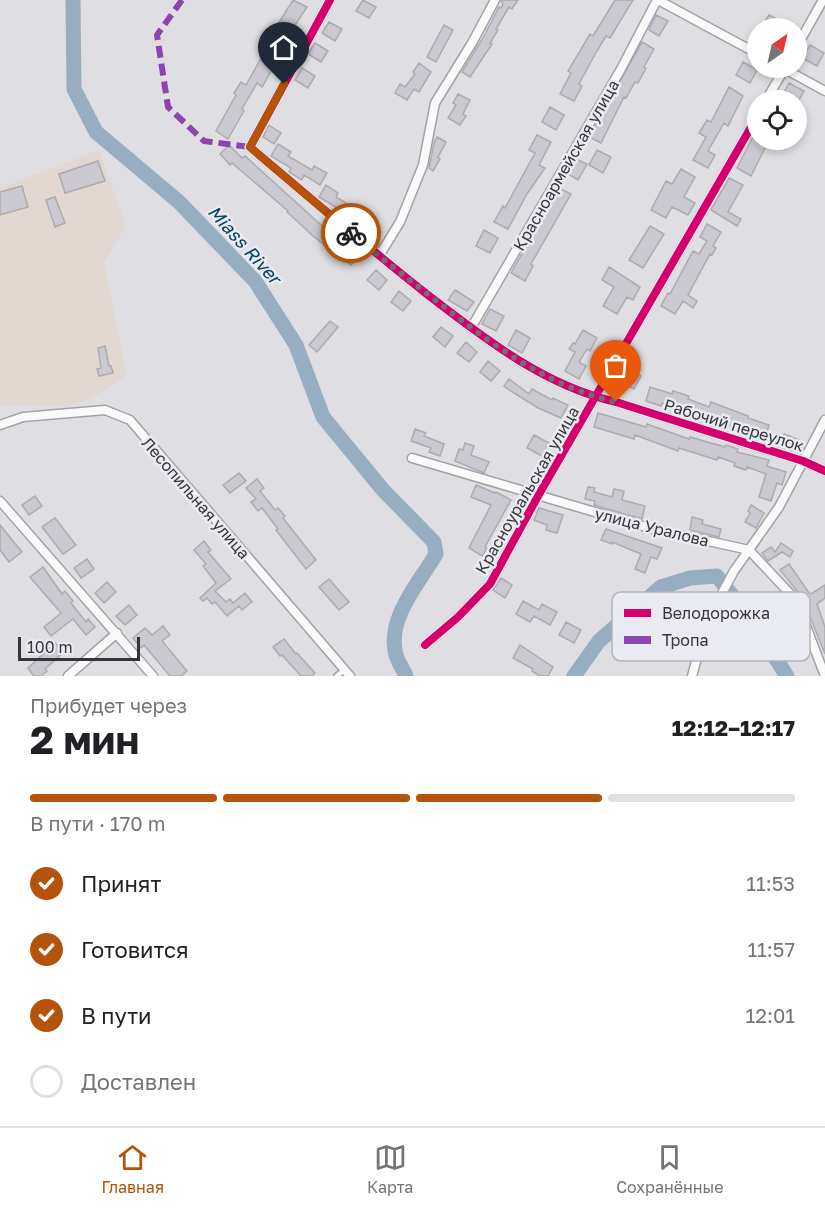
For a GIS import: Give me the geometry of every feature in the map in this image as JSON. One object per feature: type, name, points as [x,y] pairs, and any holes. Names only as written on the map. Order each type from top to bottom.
[{"type":"street","name":"Рабочий переулок","points":[[330,0],[250,147],[379,256],[471,328],[535,371],[596,398],[616,402],[803,461],[825,471]]},
{"type":"street","points":[[379,256],[400,222],[423,165],[435,104],[495,0]]},
{"type":"street","points":[[658,0],[747,48]]},
{"type":"street","name":"Красноармейская улица","points":[[471,328],[621,69],[658,0]]},
{"type":"street","points":[[807,28],[823,0]]},
{"type":"street","points":[[803,78],[825,90]]},
{"type":"street","name":"Красноуральская улица","points":[[425,645],[458,617],[490,584],[538,496],[747,134]]},
{"type":"street","name":"Лесопильная улица","points":[[0,425],[23,417],[105,410],[130,420],[347,673]]},
{"type":"street","points":[[723,592],[734,571],[779,507],[825,420]]},
{"type":"street","name":"улица Уралова","points":[[412,458],[649,528],[749,550]]},
{"type":"street","points":[[0,501],[153,676]]},
{"type":"street","points":[[749,550],[788,592]]},
{"type":"street","points":[[68,676],[117,633]]},
{"type":"street","points":[[810,637],[825,676]]},
{"type":"street","points":[[692,676],[696,661]]},
{"type":"lane","points":[[337,676],[347,673]]},
{"type":"shaded area","points":[[99,150],[126,226],[104,263],[127,376],[91,398],[66,406],[0,406],[0,188]]},
{"type":"building","points":[[293,0],[307,7],[286,39],[273,32]]},
{"type":"building","points":[[363,0],[376,7],[369,18],[356,11]]},
{"type":"building","points":[[501,0],[518,0],[512,9],[509,7],[496,29],[498,30],[490,43],[492,44],[470,77],[462,72],[499,7],[501,8],[503,4]]},
{"type":"building","points":[[615,0],[633,0],[610,38],[606,36],[594,56],[579,84],[582,86],[574,101],[560,94],[571,73],[568,71],[590,34],[593,36]]},
{"type":"building","points":[[656,15],[668,21],[659,36],[649,30]]},
{"type":"building","points":[[329,22],[342,29],[335,41],[322,33]]},
{"type":"building","points":[[444,25],[453,30],[436,62],[427,57]]},
{"type":"building","points":[[642,42],[654,49],[638,83],[635,82],[626,98],[624,97],[601,143],[589,137]]},
{"type":"building","points":[[315,43],[328,51],[321,62],[308,54]]},
{"type":"building","points":[[810,45],[824,53],[817,66],[807,61],[807,50]]},
{"type":"building","points":[[265,51],[278,59],[262,87],[257,83],[228,139],[216,131],[236,95],[234,93],[241,82],[246,85]]},
{"type":"building","points":[[743,62],[747,64],[747,78],[753,78],[750,83],[736,75]]},
{"type":"building","points":[[419,63],[431,72],[419,92],[414,89],[407,100],[395,93],[400,84],[405,87],[415,74],[413,72]]},
{"type":"building","points":[[302,68],[315,76],[308,88],[295,80]]},
{"type":"building","points":[[789,83],[802,90],[785,90]]},
{"type":"building","points":[[729,87],[743,96],[728,126],[724,123],[708,151],[715,155],[708,168],[693,160],[706,137],[699,133],[707,120],[711,122]]},
{"type":"building","points":[[458,94],[470,100],[463,114],[466,116],[460,125],[448,118],[456,105],[453,103]]},
{"type":"building","points":[[550,107],[564,115],[556,130],[542,122]]},
{"type":"building","points":[[269,125],[281,133],[274,144],[263,137]]},
{"type":"building","points":[[537,135],[551,142],[539,165],[545,168],[527,194],[508,229],[494,222],[503,206],[505,208],[535,153],[529,150]]},
{"type":"building","points":[[437,137],[446,142],[433,171],[429,168]]},
{"type":"building","points":[[278,144],[291,152],[288,156],[312,170],[314,166],[327,173],[320,185],[304,175],[302,180],[289,172],[291,168],[271,156]]},
{"type":"building","points":[[229,145],[242,158],[245,156],[331,234],[360,255],[351,265],[313,236],[288,211],[232,163],[230,165],[220,154]]},
{"type":"building","points":[[747,149],[764,150],[751,176],[737,168]]},
{"type":"building","points":[[597,150],[611,157],[603,173],[589,165]]},
{"type":"building","points":[[576,159],[587,164],[578,180],[568,174]]},
{"type":"building","points":[[98,161],[105,181],[65,193],[59,174]]},
{"type":"building","points":[[681,169],[695,177],[684,197],[695,203],[688,215],[672,207],[666,218],[651,210],[666,181],[672,184]]},
{"type":"building","points":[[729,178],[743,185],[728,212],[741,219],[737,226],[711,210]]},
{"type":"building","points":[[326,185],[338,193],[336,197],[356,209],[353,214],[381,232],[374,243],[350,223],[351,221],[337,212],[339,209],[319,197]]},
{"type":"building","points":[[22,186],[28,207],[0,215],[0,192]]},
{"type":"building","points":[[559,188],[571,194],[531,264],[533,266],[525,281],[511,273]]},
{"type":"building","points":[[55,197],[65,223],[55,227],[46,200]]},
{"type":"building","points":[[707,224],[721,232],[713,246],[716,248],[712,255],[710,254],[688,295],[697,301],[693,308],[683,301],[675,314],[661,306],[693,251],[699,254],[707,241],[700,237]]},
{"type":"building","points":[[650,226],[664,234],[643,268],[629,260]]},
{"type":"building","points":[[484,230],[498,238],[490,253],[476,246]]},
{"type":"building","points":[[609,267],[640,287],[633,300],[627,297],[617,314],[603,306],[614,287],[602,280]]},
{"type":"building","points":[[376,270],[387,280],[379,290],[367,280]]},
{"type":"building","points":[[455,290],[474,302],[467,311],[448,300]]},
{"type":"building","points":[[399,291],[411,301],[403,311],[391,302]]},
{"type":"building","points":[[490,309],[504,316],[496,331],[482,324]]},
{"type":"building","points":[[330,321],[338,327],[317,352],[309,345]]},
{"type":"building","points":[[441,327],[453,336],[445,347],[433,337]]},
{"type":"building","points":[[516,330],[530,338],[522,353],[508,345]]},
{"type":"building","points":[[583,330],[597,338],[590,351],[587,349],[579,362],[586,366],[579,379],[565,371],[575,352],[569,349],[573,343],[575,344]]},
{"type":"building","points":[[466,342],[477,352],[469,362],[457,353]]},
{"type":"building","points":[[105,346],[109,366],[113,373],[99,376],[97,369],[101,368],[98,348]]},
{"type":"building","points":[[488,361],[500,371],[491,381],[480,372]]},
{"type":"building","points":[[626,368],[641,376],[634,389],[619,381]]},
{"type":"building","points":[[509,379],[529,394],[532,389],[552,400],[553,398],[568,405],[561,418],[538,408],[509,390],[504,386]]},
{"type":"building","points":[[650,387],[672,394],[673,391],[689,396],[688,399],[709,407],[711,402],[769,425],[765,439],[686,407],[685,410],[663,403],[661,406],[646,401]]},
{"type":"building","points":[[598,413],[646,427],[647,424],[689,439],[690,437],[725,447],[726,445],[738,449],[737,452],[769,460],[767,466],[786,472],[782,485],[777,483],[771,501],[759,497],[766,474],[747,467],[746,470],[734,466],[735,463],[718,457],[717,460],[679,448],[678,451],[635,435],[634,439],[594,427]]},
{"type":"building","points":[[415,429],[426,433],[424,436],[444,444],[440,456],[429,452],[431,448],[411,441]]},
{"type":"building","points":[[784,434],[799,440],[795,452],[779,447]]},
{"type":"building","points":[[534,435],[549,443],[542,456],[527,448]]},
{"type":"building","points":[[465,443],[474,446],[471,455],[489,462],[484,473],[455,461],[459,449],[463,450]]},
{"type":"building","points":[[239,473],[246,481],[230,493],[223,485]]},
{"type":"building","points":[[257,479],[264,488],[260,491],[275,510],[278,508],[285,516],[283,518],[316,560],[306,569],[262,508],[258,511],[251,502],[256,499],[246,488]]},
{"type":"building","points":[[476,485],[511,500],[482,556],[469,548],[491,505],[471,497]]},
{"type":"building","points":[[588,487],[595,488],[594,492],[612,497],[614,489],[624,491],[622,500],[645,506],[642,519],[594,505],[595,501],[585,499]]},
{"type":"building","points":[[35,496],[42,506],[29,515],[22,505]]},
{"type":"building","points":[[751,505],[764,513],[756,528],[745,522]]},
{"type":"building","points":[[539,508],[563,515],[557,533],[546,530],[547,525],[534,520]]},
{"type":"building","points":[[692,517],[703,520],[702,524],[721,529],[719,537],[690,530]]},
{"type":"building","points":[[55,518],[76,545],[63,554],[42,527]]},
{"type":"building","points":[[0,525],[22,552],[9,562],[0,550]]},
{"type":"building","points":[[606,529],[662,548],[657,559],[651,557],[645,573],[635,569],[641,554],[601,540]]},
{"type":"building","points":[[204,541],[211,550],[208,552],[231,579],[215,591],[226,602],[230,599],[233,603],[245,593],[252,602],[242,610],[239,606],[227,616],[215,602],[212,604],[207,598],[203,601],[200,598],[216,583],[203,566],[206,564],[194,550]]},
{"type":"building","points":[[781,543],[793,551],[790,557],[782,552],[768,561],[762,553],[771,547],[775,552]]},
{"type":"building","points":[[87,559],[94,569],[81,578],[74,568]]},
{"type":"building","points":[[789,564],[808,592],[798,592],[780,570]]},
{"type":"building","points":[[43,567],[62,594],[65,591],[73,601],[71,603],[86,622],[88,619],[95,627],[86,635],[73,619],[51,636],[44,627],[61,613],[30,577]]},
{"type":"building","points":[[501,578],[512,585],[505,598],[493,590]]},
{"type":"building","points":[[329,579],[349,602],[339,610],[319,587]]},
{"type":"building","points":[[107,582],[116,592],[104,603],[95,593]]},
{"type":"building","points":[[825,585],[825,598],[817,604],[825,627],[825,654],[810,617],[810,594]]},
{"type":"building","points":[[523,601],[539,610],[542,604],[557,612],[550,625],[534,616],[530,622],[516,614]]},
{"type":"building","points":[[129,605],[137,615],[125,625],[116,616]]},
{"type":"building","points":[[566,622],[581,630],[574,643],[559,635]]},
{"type":"building","points":[[163,626],[170,635],[162,641],[187,671],[181,676],[170,676],[144,645],[141,648],[133,638],[145,628],[152,635]]},
{"type":"building","points":[[284,639],[315,673],[312,676],[301,676],[273,647]]},
{"type":"building","points":[[55,643],[64,652],[45,669],[47,671],[41,676],[34,676],[28,668]]},
{"type":"building","points":[[520,645],[553,667],[548,676],[540,676],[532,671],[533,669],[513,658]]},
{"type":"waterway","name":"Miass River","points":[[73,0],[74,89],[96,132],[179,202],[255,281],[296,345],[323,417],[383,490],[434,542],[436,554],[413,589],[396,628],[394,642],[396,655],[406,676]]},
{"type":"waterway","name":"Miass River","points":[[655,592],[661,587],[690,578],[717,576],[729,592]]},
{"type":"waterway","name":"Miass River","points":[[574,676],[599,641],[612,630]]},
{"type":"waterway","name":"Miass River","points":[[777,661],[787,676]]},
{"type":"marked path","points":[[182,0],[157,35],[168,107],[204,141],[250,147]]},
{"type":"cycle path","points":[[330,0],[250,147],[428,295],[471,328],[540,373],[590,395],[803,461],[825,471]]},
{"type":"cycle path","points":[[425,645],[458,617],[490,584],[538,496],[747,134]]},
{"type":"way so far","points":[[351,233],[471,328],[535,371],[596,398],[616,402]]},
{"type":"route","points":[[284,84],[250,147],[351,233]]}]
